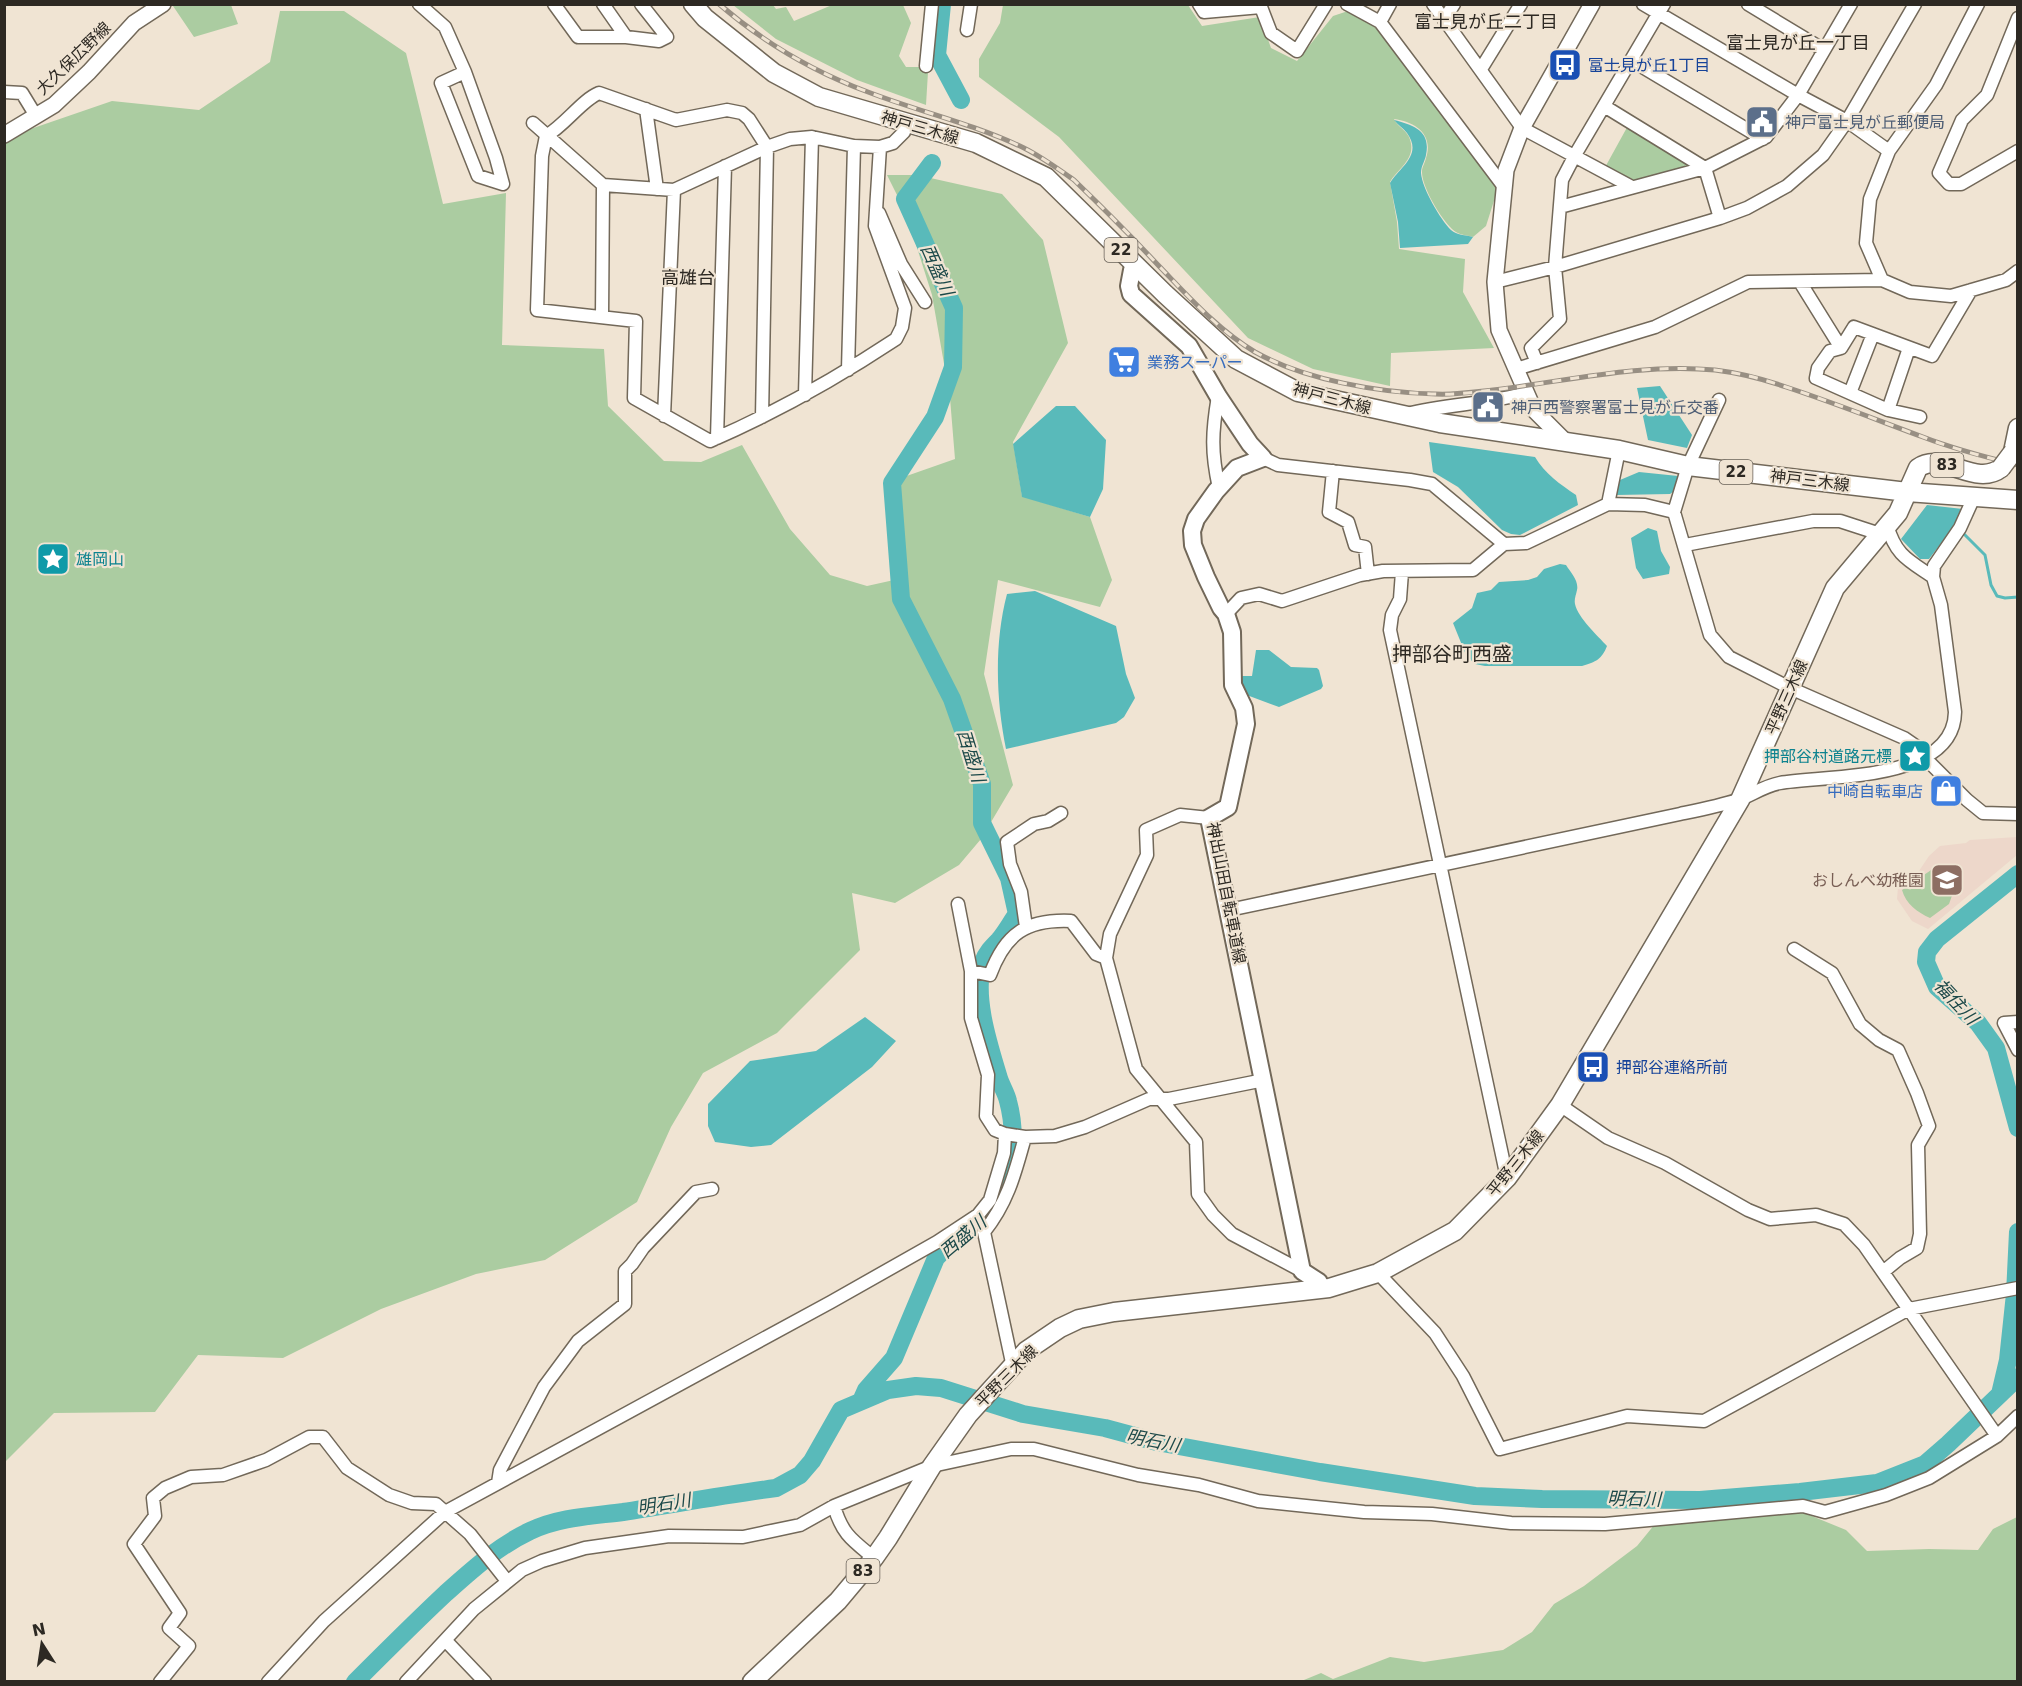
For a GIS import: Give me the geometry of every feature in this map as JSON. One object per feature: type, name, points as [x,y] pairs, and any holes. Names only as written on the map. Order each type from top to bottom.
[{"type":"main road","name":"神戸三木線","points":[[693,4],[705,18],[774,73],[819,97],[976,143],[1046,177],[1133,266],[1236,359],[1298,392],[1440,423],[1619,450],[1688,466],[1906,492],[2018,500]]},
{"type":"main road","points":[[1133,266],[1129,286],[1131,294],[1189,346],[1218,396],[1250,444],[1263,458]]},
{"type":"main road","name":"平野三木線","points":[[752,1682],[838,1601],[874,1558],[932,1466],[968,1415],[1026,1351],[1060,1328],[1079,1319],[1114,1311],[1324,1285],[1378,1273],[1455,1231],[1507,1178],[1560,1105],[1740,800],[1835,588],[1903,505],[1913,476],[1924,464],[1940,464],[1976,474],[1996,471],[2013,452],[2018,428]]},
{"type":"main road","name":"神出山田自転車道線","points":[[1263,458],[1237,468],[1196,519],[1192,531],[1193,545],[1232,632],[1233,685],[1244,708],[1246,724],[1228,807],[1209,818],[1302,1271]]},
{"type":"main road","points":[[1302,1271],[1324,1285]]},
{"type":"street","name":"大久保広野線","points":[[4,135],[54,105],[89,72],[134,23],[164,4]]},
{"type":"street","points":[[419,4],[445,27],[465,72],[504,184],[478,176],[441,83],[465,72]]},
{"type":"street","points":[[554,4],[578,38],[626,37],[659,41],[667,36],[641,4]]},
{"type":"street","points":[[603,4],[626,37]]},
{"type":"street","points":[[926,66],[932,4]]},
{"type":"street","points":[[968,30],[971,4]]},
{"type":"street","points":[[1199,4],[1204,12],[1262,5],[1271,33],[1297,51],[1326,4]]},
{"type":"street","points":[[1347,4],[1380,22],[1504,187]]},
{"type":"street","points":[[1380,22],[1390,4]]},
{"type":"street","points":[[1432,4],[1522,128],[1632,187]]},
{"type":"street","points":[[1444,20],[1454,4]]},
{"type":"street","points":[[1481,69],[1521,4]]},
{"type":"street","points":[[1567,443],[1534,410],[1499,330],[1495,282],[1506,170],[1522,128],[1592,4]]},
{"type":"street","points":[[1643,4],[1662,9],[1798,95],[1847,121],[1889,151]]},
{"type":"street","points":[[1748,4],[1824,50]]},
{"type":"street","points":[[1560,207],[1705,168],[1766,137],[1798,95],[1851,4]]},
{"type":"street","points":[[1495,282],[1555,267],[1720,218],[1746,208],[1787,186],[1824,155],[1847,121],[1915,4]]},
{"type":"street","points":[[1882,280],[1866,243],[1870,199],[1889,151],[1936,85],[1976,8],[1962,4]]},
{"type":"street","points":[[1537,363],[1531,348],[1560,319],[1555,267],[1562,180],[1662,9]]},
{"type":"street","points":[[2018,18],[1987,95],[1962,120],[1939,173],[1949,184],[1961,184],[2018,151]]},
{"type":"street","points":[[1631,60],[1763,139]]},
{"type":"street","points":[[4,92],[22,93],[36,116]]},
{"type":"street","points":[[762,417],[767,147],[749,119],[742,113],[727,110],[676,120],[599,93],[592,96],[559,128],[546,136],[542,156],[537,310],[636,321],[634,398],[710,441],[762,417],[805,395],[896,339],[902,327],[905,308],[875,226],[880,147]]},
{"type":"street","points":[[1604,106],[1705,168],[1720,218]]},
{"type":"street","points":[[646,109],[657,189]]},
{"type":"street","points":[[533,123],[603,185],[674,190],[767,147],[790,139],[812,137],[854,146],[880,147],[893,143],[904,132],[906,123]]},
{"type":"street","points":[[805,395],[812,137]]},
{"type":"street","points":[[848,370],[854,146]]},
{"type":"street","points":[[717,438],[725,166]]},
{"type":"street","points":[[602,317],[603,185]]},
{"type":"street","points":[[664,416],[674,190]]},
{"type":"street","points":[[877,210],[901,264],[925,302]]},
{"type":"street","points":[[1516,369],[1655,327],[1748,282],[1882,280],[1911,292],[1951,296],[2006,280],[2018,271]]},
{"type":"street","points":[[1800,282],[1841,348]]},
{"type":"street","points":[[1920,417],[1888,410],[1816,378],[1818,368],[1830,351],[1841,348],[1854,327],[1932,356],[1971,290]]},
{"type":"street","points":[[1850,393],[1873,334]]},
{"type":"street","points":[[1888,410],[1909,348]]},
{"type":"street","points":[[1403,415],[1430,408],[1487,402],[1527,393]]},
{"type":"street","points":[[1218,396],[1212,431],[1213,459],[1219,488]]},
{"type":"street","points":[[1719,400],[1688,466],[1674,512],[1710,635],[1729,657],[1791,688],[1904,738],[1917,747],[1967,800],[1983,813],[2018,814]]},
{"type":"street","points":[[1608,504],[1619,450]]},
{"type":"street","points":[[1263,458],[1278,465],[1432,484],[1504,544]]},
{"type":"street","points":[[1334,471],[1329,512],[1348,522],[1355,545],[1365,547],[1368,574]]},
{"type":"street","points":[[1229,910],[1740,800],[1760,789],[1779,783],[1873,773],[1926,758],[1952,732],[1955,723],[1941,605],[1933,577],[1934,566],[1959,529],[1974,497]]},
{"type":"street","points":[[1226,615],[1241,598],[1259,594],[1282,601],[1383,571],[1473,570],[1504,544],[1526,543],[1608,504],[1645,505],[1674,512]]},
{"type":"street","points":[[1684,545],[1813,521],[1840,521],[1883,530],[1903,555],[1933,577]]},
{"type":"street","points":[[1402,572],[1400,599],[1392,615],[1390,630],[1507,1178]]},
{"type":"street","points":[[1026,927],[1021,892],[1010,864],[1007,842],[1034,824],[1061,813]]},
{"type":"street","points":[[1209,818],[1180,815],[1146,830],[1147,855],[1110,934],[1106,958],[1136,1069],[1196,1142],[1198,1194],[1213,1215],[1232,1234],[1302,1271]]},
{"type":"street","points":[[958,904],[971,970],[971,1018],[988,1075],[986,1116],[995,1130],[1025,1137],[1055,1136],[1085,1127],[1149,1099],[1169,1099],[1264,1080]]},
{"type":"street","points":[[971,970],[990,975],[995,962],[1013,935],[1026,927],[1059,921],[1071,921],[1096,954],[1106,958]]},
{"type":"street","points":[[1794,949],[1832,973],[1860,1024],[1879,1040],[1898,1050],[1929,1126],[1918,1145],[1920,1234],[1917,1248],[1883,1272]]},
{"type":"street","points":[[2018,1023],[2004,1023],[2018,1050]]},
{"type":"street","points":[[1560,1105],[1608,1138],[1665,1163],[1770,1220],[1816,1215],[1844,1224],[1864,1245],[1997,1436]]},
{"type":"street","points":[[268,1682],[324,1621],[445,1512],[565,1449],[831,1302],[937,1242],[978,1215],[990,1200],[1004,1153],[1005,1134]]},
{"type":"street","points":[[1014,1364],[984,1232],[998,1214],[1015,1176],[1025,1137]]},
{"type":"street","points":[[498,1483],[500,1470],[544,1387],[578,1341],[625,1304],[625,1271],[643,1248],[696,1192],[712,1189]]},
{"type":"street","points":[[1378,1273],[1435,1333],[1463,1376],[1500,1449],[1628,1416],[1704,1421],[1909,1309],[2018,1288]]},
{"type":"street","points":[[406,1682],[474,1609],[522,1570],[542,1561],[585,1548],[669,1536],[743,1537],[800,1525],[834,1506],[932,1466],[1011,1449],[1034,1449],[1138,1475],[1199,1485],[1258,1501],[1364,1512],[1432,1514],[1511,1522],[1605,1524],[1803,1506],[1825,1512],[1886,1495],[1929,1478],[1997,1436],[2018,1416]]},
{"type":"street","points":[[160,1682],[189,1646],[169,1628],[180,1613],[134,1544],[155,1516],[153,1498],[165,1488],[190,1477],[223,1475],[266,1460],[309,1437],[323,1437],[346,1468],[389,1496],[412,1503],[436,1504],[470,1534],[507,1581]]},
{"type":"street","points":[[834,1506],[839,1524],[848,1536],[874,1558]]},
{"type":"street","points":[[446,1641],[484,1682]]},
{"type":"shaded area","name":"おしんべ幼稚園","points":[[2017,837],[2017,855],[1928,929],[1912,921],[1897,899],[1898,887],[1917,874],[1929,856],[1940,846],[1966,843],[1970,840]]},
{"type":"green space","points":[[176,4],[231,5],[238,24],[194,37],[173,6]]},
{"type":"green space","points":[[733,5],[773,5],[776,9],[786,7],[794,21],[832,5],[903,5],[911,23],[899,56],[906,67],[921,67],[928,72],[926,105],[857,80],[776,39]]},
{"type":"green space","points":[[1003,5],[1188,5],[1202,26],[1260,17],[1271,48],[1297,61],[1333,16],[1348,11],[1378,29],[1498,188],[1486,226],[1473,237],[1454,231],[1437,210],[1425,185],[1422,171],[1428,150],[1425,136],[1415,126],[1394,119],[1407,134],[1411,144],[1409,157],[1390,182],[1399,249],[1465,259],[1463,292],[1494,348],[1391,353],[1390,386],[1313,369],[1248,338],[1059,137],[979,77],[979,59],[1000,23]]},
{"type":"green space","points":[[280,11],[344,11],[406,53],[443,204],[506,193],[502,345],[604,349],[608,406],[664,461],[701,462],[742,445],[790,529],[830,575],[867,586],[894,580],[898,479],[955,459],[950,398],[932,295],[906,213],[887,175],[917,175],[1002,194],[1043,240],[1068,343],[1013,442],[1022,496],[1090,517],[1112,580],[1100,607],[998,580],[984,674],[1013,785],[981,839],[959,865],[895,903],[852,893],[860,950],[777,1033],[703,1073],[671,1127],[637,1202],[545,1260],[476,1274],[381,1309],[283,1358],[198,1355],[155,1412],[54,1413],[5,1462],[5,141],[16,134],[112,101],[199,110],[270,62]]},
{"type":"green space","points":[[1630,122],[1705,168],[1632,187],[1603,171]]},
{"type":"green space","points":[[1937,866],[1954,890],[1949,904],[1930,918],[1913,907],[1902,890]]},
{"type":"green space","points":[[1802,1512],[1846,1530],[1867,1551],[1978,1550],[1993,1529],[2017,1517],[2017,1681],[1299,1682],[1321,1673],[1333,1679],[1390,1657],[1424,1662],[1503,1650],[1532,1632],[1554,1604],[1584,1586],[1637,1546],[1655,1524]]},
{"type":"water","points":[[1394,120],[1419,130],[1426,140],[1426,155],[1421,173],[1428,195],[1451,230],[1473,237],[1468,244],[1400,248],[1398,222],[1390,183],[1408,160],[1412,148],[1407,133]]},
{"type":"water","points":[[1660,386],[1692,435],[1687,448],[1648,440],[1637,388]]},
{"type":"water","points":[[1056,406],[1075,406],[1106,440],[1103,489],[1090,517],[1022,497],[1013,444]]},
{"type":"water","points":[[1429,442],[1535,457],[1548,474],[1576,495],[1578,505],[1520,535],[1511,534],[1502,530],[1458,487],[1433,472]]},
{"type":"water","points":[[1639,472],[1678,476],[1680,481],[1677,489],[1670,494],[1616,495],[1620,480]]},
{"type":"water","points":[[1927,505],[1963,509],[1955,525],[1929,559],[1920,559],[1901,539]]},
{"type":"water","points":[[1648,528],[1657,531],[1661,551],[1670,567],[1669,574],[1643,579],[1636,568],[1631,538]]},
{"type":"water","points":[[1560,564],[1566,565],[1576,580],[1575,602],[1580,615],[1607,646],[1601,657],[1582,666],[1485,666],[1475,664],[1466,655],[1453,623],[1472,608],[1477,593],[1491,590],[1499,582],[1528,580],[1537,577],[1544,569]]},
{"type":"water","points":[[1035,591],[1116,626],[1126,674],[1135,698],[1124,717],[1116,723],[1006,749],[998,691],[998,652],[1003,613],[1007,594]]},
{"type":"water","points":[[1256,650],[1269,650],[1291,667],[1317,668],[1323,686],[1321,689],[1279,707],[1244,694],[1241,676],[1252,676]]},
{"type":"water","points":[[865,1017],[896,1041],[872,1067],[771,1145],[751,1147],[715,1142],[708,1126],[708,1104],[750,1061],[816,1051]]},
{"type":"waterway","name":"西盛川","points":[[942,4],[937,55],[961,100]]},
{"type":"waterway","name":"西盛川","points":[[862,1399],[866,1390],[894,1358],[936,1258],[985,1219],[997,1203],[1007,1179],[1013,1140],[1007,1098],[986,1034],[981,1004],[980,975],[984,959],[1017,914],[1009,878],[982,823],[982,784],[952,699],[901,599],[892,483],[935,417],[953,367],[954,308],[905,199],[932,163]]},
{"type":"waterway","points":[[1962,532],[1985,555],[1991,585],[1997,596],[2018,597]]},
{"type":"waterway","name":"福住川","points":[[2018,874],[1937,939],[1927,952],[1926,962],[1937,987],[1978,1023],[1996,1048],[2018,1128]]},
{"type":"waterway","name":"福住川","points":[[2000,1394],[2008,1360],[2015,1294],[2018,1232]]},
{"type":"waterway","name":"明石川","points":[[355,1682],[446,1593],[486,1559],[518,1537],[541,1526],[564,1520],[776,1488],[800,1475],[812,1461],[841,1410],[888,1390],[916,1386],[941,1388],[1023,1414],[1105,1428],[1157,1442],[1320,1472],[1475,1496],[1542,1499],[1700,1500],[1877,1483],[1925,1464],[2018,1377]]},
{"type":"railway","points":[[719,4],[771,43],[828,75],[888,99],[986,132],[1044,159],[1074,180],[1216,323],[1255,352],[1296,370],[1367,388],[1443,394],[1493,390],[1632,371],[1687,368],[1715,370],[1777,384],[1946,445],[2018,465]]},
{"type":"place","name":"富士見が丘1丁目","points":[[1565,65]]},
{"type":"place","name":"神戸富士見が丘郵便局","points":[[1762,122]]},
{"type":"place","name":"業務スーパー","points":[[1124,362]]},
{"type":"place","name":"神戸西警察署富士見が丘交番","points":[[1488,407]]},
{"type":"place","name":"雄岡山","points":[[53,559]]},
{"type":"place","name":"押部谷村道路元標","points":[[1915,756]]},
{"type":"place","name":"中崎自転車店","points":[[1946,791]]},
{"type":"place","name":"おしんべ幼稚園","points":[[1947,880]]},
{"type":"place","name":"押部谷連絡所前","points":[[1593,1067]]},
{"type":"district","name":"富士見が丘二丁目","points":[[1486,22]]},
{"type":"district","name":"富士見が丘一丁目","points":[[1798,43]]},
{"type":"district","name":"高雄台","points":[[688,278]]},
{"type":"district","name":"押部谷町西盛","points":[[1452,654]]}]
